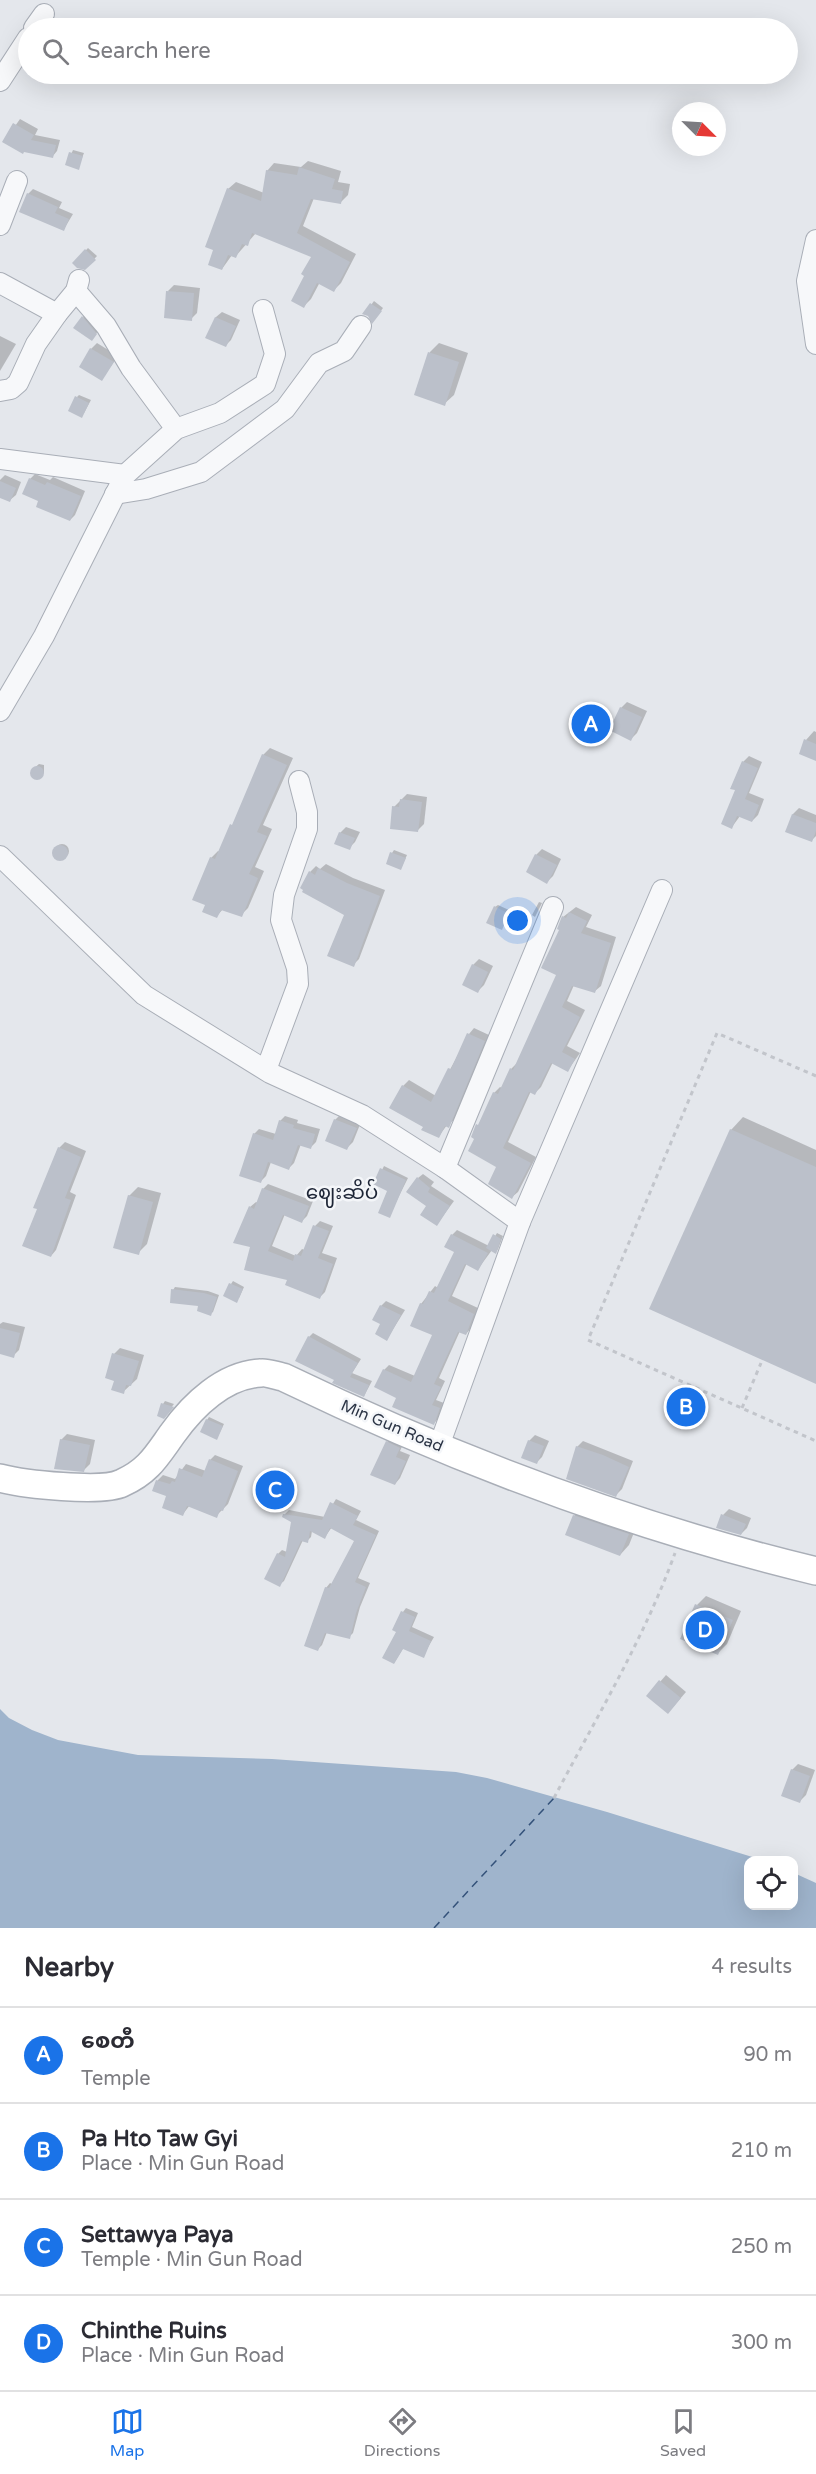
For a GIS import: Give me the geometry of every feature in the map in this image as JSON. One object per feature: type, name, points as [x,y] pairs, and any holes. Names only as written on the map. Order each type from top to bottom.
[{"type":"street","points":[[0,81],[18,53]]},
{"type":"street","points":[[0,225],[17,181]]},
{"type":"street","points":[[816,240],[807,281],[816,344]]},
{"type":"street","points":[[0,283],[57,314]]},
{"type":"street","points":[[0,391],[11,389],[18,383],[36,344],[78,286],[106,326],[131,368],[176,429]]},
{"type":"street","points":[[0,711],[44,636],[125,475],[176,429],[220,413],[265,384],[275,354],[263,310]]},
{"type":"street","points":[[116,494],[146,489],[201,472],[285,410],[320,363],[344,351],[361,326]]},
{"type":"street","points":[[0,459],[125,475]]},
{"type":"street","points":[[266,1070],[298,984],[297,968],[281,920],[284,895],[307,829],[307,812],[299,782]]},
{"type":"street","points":[[0,856],[144,995],[266,1070],[362,1115],[445,1168],[520,1222]]},
{"type":"street","points":[[439,1446],[520,1222],[662,890]]},
{"type":"street","points":[[445,1168],[554,907]]},
{"type":"street","name":"Min Gun Road","points":[[0,1478],[87,1488],[120,1484],[149,1467],[175,1431],[205,1396],[233,1381],[261,1373],[283,1377],[439,1446],[532,1483],[682,1535],[816,1571]]},
{"type":"path","points":[[816,1076],[717,1034],[588,1340],[816,1441]]},
{"type":"path","points":[[742,1408],[761,1363]]},
{"type":"path","points":[[554,1798],[627,1661],[663,1586],[682,1535]]},
{"type":"water","points":[[0,1709],[9,1718],[58,1740],[138,1755],[272,1759],[456,1772],[487,1778],[749,1856],[744,1856],[744,1910],[798,1910],[798,1875],[816,1883],[816,1928],[0,1928]]},
{"type":"building","points":[[13,123],[34,135],[31,140],[56,145],[53,158],[24,152],[23,154],[2,142]]},
{"type":"building","points":[[69,152],[83,156],[79,170],[65,165]]},
{"type":"building","points":[[299,167],[335,179],[332,189],[343,191],[341,204],[311,199],[297,233],[350,262],[334,292],[317,283],[304,308],[291,301],[304,276],[301,274],[311,257],[252,233],[248,246],[242,244],[236,258],[228,255],[222,270],[208,265],[213,250],[205,247],[227,188],[261,201],[266,170],[297,175]]},
{"type":"building","points":[[27,193],[58,207],[55,213],[69,219],[64,231],[19,212]]},
{"type":"building","points":[[85,249],[96,260],[85,270],[77,268],[72,263]]},
{"type":"building","points":[[166,291],[194,293],[192,321],[164,318]]},
{"type":"building","points":[[370,303],[382,311],[372,324],[368,316],[362,314]]},
{"type":"building","points":[[82,316],[97,334],[92,341],[73,328]]},
{"type":"building","points":[[215,317],[236,326],[226,347],[205,338]]},
{"type":"building","points":[[90,348],[114,362],[102,381],[79,367]]},
{"type":"building","points":[[428,352],[459,362],[445,406],[414,395]]},
{"type":"building","points":[[75,396],[89,403],[82,418],[68,411]]},
{"type":"building","points":[[29,478],[45,485],[47,482],[81,496],[70,521],[36,507],[38,501],[22,494]]},
{"type":"building","points":[[0,481],[16,488],[10,502],[0,498]]},
{"type":"building","points":[[620,707],[642,717],[631,741],[609,730]]},
{"type":"building","points":[[804,739],[816,744],[816,761],[799,754]]},
{"type":"building","points":[[262,754],[287,765],[257,832],[267,836],[249,874],[258,878],[242,917],[221,910],[217,918],[202,912],[205,905],[192,900],[210,857],[215,859],[230,824],[232,825]]},
{"type":"building","points":[[742,761],[758,768],[745,799],[759,805],[752,822],[737,816],[732,829],[721,824],[735,790],[730,789]]},
{"type":"building","points":[[37,766],[42,768],[44,773],[42,778],[37,780],[32,778],[30,773],[32,768]]},
{"type":"building","points":[[400,799],[422,802],[418,832],[390,829],[392,806],[399,807]]},
{"type":"building","points":[[792,814],[816,823],[812,842],[785,832]]},
{"type":"building","points":[[339,832],[355,838],[350,850],[334,844]]},
{"type":"building","points":[[60,845],[66,847],[68,853],[66,859],[60,861],[54,859],[52,853],[54,847]]},
{"type":"building","points":[[390,852],[406,858],[401,870],[386,864]]},
{"type":"building","points":[[535,854],[557,865],[547,884],[526,872]]},
{"type":"building","points":[[318,868],[380,896],[354,967],[327,956],[344,915],[302,892],[300,888],[309,871],[315,875]]},
{"type":"building","points":[[494,906],[509,914],[502,930],[486,923]]},
{"type":"building","points":[[569,912],[587,921],[581,933],[611,943],[595,993],[572,986],[562,1007],[580,1017],[562,1052],[575,1059],[568,1072],[551,1063],[535,1095],[529,1092],[503,1148],[531,1163],[512,1199],[488,1184],[496,1167],[468,1151],[474,1139],[471,1137],[476,1124],[478,1125],[493,1092],[498,1094],[510,1068],[513,1070],[556,975],[541,968],[559,930],[557,929],[562,916],[566,918]]},
{"type":"building","points":[[472,964],[488,972],[478,993],[462,985]]},
{"type":"building","points":[[467,1033],[485,1041],[449,1128],[445,1126],[439,1138],[421,1130],[423,1127],[389,1108],[402,1085],[431,1102],[448,1068],[451,1069]]},
{"type":"building","points":[[334,1119],[357,1128],[347,1150],[325,1141]]},
{"type":"building","points":[[279,1120],[294,1125],[293,1128],[315,1134],[311,1149],[298,1145],[289,1170],[268,1162],[261,1183],[239,1176],[253,1133],[273,1140]]},
{"type":"building","points":[[730,1129],[816,1167],[816,1384],[649,1309]]},
{"type":"building","points":[[58,1147],[81,1157],[65,1198],[71,1200],[51,1257],[22,1246],[37,1209],[33,1208]]},
{"type":"building","points":[[380,1168],[406,1180],[390,1218],[378,1213],[387,1191],[373,1184]]},
{"type":"building","points":[[417,1177],[430,1188],[428,1192],[450,1206],[437,1226],[420,1215],[426,1206],[406,1192]]},
{"type":"building","points":[[262,1188],[309,1206],[302,1223],[283,1215],[268,1251],[293,1261],[295,1254],[301,1256],[313,1225],[329,1231],[318,1258],[333,1264],[320,1299],[285,1285],[287,1280],[244,1270],[250,1247],[233,1243],[249,1206],[254,1209]]},
{"type":"building","points":[[128,1195],[153,1202],[139,1255],[113,1248]]},
{"type":"building","points":[[451,1234],[488,1253],[478,1271],[465,1264],[448,1301],[474,1314],[466,1335],[458,1332],[434,1384],[441,1387],[432,1405],[440,1408],[434,1425],[392,1407],[396,1398],[374,1387],[383,1369],[411,1382],[432,1335],[410,1326],[420,1303],[423,1304],[429,1291],[434,1293],[454,1252],[444,1247]]},
{"type":"building","points":[[493,1234],[501,1239],[496,1254],[486,1248]]},
{"type":"building","points":[[229,1283],[243,1289],[237,1303],[223,1296]]},
{"type":"building","points":[[171,1289],[217,1297],[211,1316],[197,1311],[198,1306],[170,1303]]},
{"type":"building","points":[[380,1305],[401,1315],[387,1341],[375,1334],[380,1324],[372,1320]]},
{"type":"building","points":[[0,1328],[20,1333],[14,1358],[0,1354]]},
{"type":"building","points":[[308,1336],[358,1363],[350,1377],[369,1385],[364,1397],[332,1383],[334,1380],[295,1361]]},
{"type":"building","points":[[112,1353],[139,1361],[131,1386],[126,1385],[124,1394],[111,1390],[114,1381],[105,1378]]},
{"type":"building","points":[[161,1403],[174,1407],[164,1419],[157,1416]]},
{"type":"building","points":[[206,1419],[223,1426],[217,1440],[200,1432]]},
{"type":"building","points":[[60,1439],[90,1445],[84,1472],[54,1469]]},
{"type":"building","points":[[528,1440],[544,1446],[537,1464],[521,1458]]},
{"type":"building","points":[[386,1441],[400,1448],[396,1457],[406,1461],[395,1485],[370,1475]]},
{"type":"building","points":[[576,1446],[629,1467],[616,1497],[566,1479]]},
{"type":"building","points":[[209,1459],[238,1471],[223,1511],[220,1510],[217,1518],[187,1506],[183,1516],[162,1508],[166,1496],[152,1491],[156,1480],[170,1484],[172,1481],[175,1482],[179,1468],[202,1477]]},
{"type":"building","points":[[330,1502],[358,1516],[353,1525],[376,1535],[355,1582],[366,1587],[356,1613],[350,1639],[325,1633],[318,1651],[304,1646],[325,1587],[329,1588],[354,1541],[330,1528],[325,1539],[310,1531],[308,1543],[301,1541],[280,1587],[264,1579],[277,1553],[285,1557],[291,1522],[282,1517],[283,1514],[322,1520]]},
{"type":"building","points":[[721,1514],[746,1524],[741,1535],[716,1528]]},
{"type":"building","points":[[573,1515],[629,1534],[620,1556],[565,1535]]},
{"type":"building","points":[[695,1604],[733,1620],[718,1655],[680,1639]]},
{"type":"building","points":[[401,1611],[415,1617],[409,1631],[431,1641],[424,1658],[403,1649],[394,1664],[382,1658],[396,1632],[392,1630]]},
{"type":"building","points":[[659,1680],[681,1698],[668,1714],[646,1696]]},
{"type":"building","points":[[791,1769],[810,1776],[800,1803],[781,1796]]},
{"type":"ferry route","points":[[434,1928],[554,1798]]},
{"type":"place","name":"စေတီ","points":[[591,724]]},
{"type":"place","name":"Pa Hto Taw Gyi","points":[[686,1407]]},
{"type":"place","name":"Settawya Paya","points":[[275,1490]]},
{"type":"place","name":"Chinthe Ruins","points":[[705,1630]]},
{"type":"district","name":"ဈေးဆိပ်","points":[[342,1193]]}]
